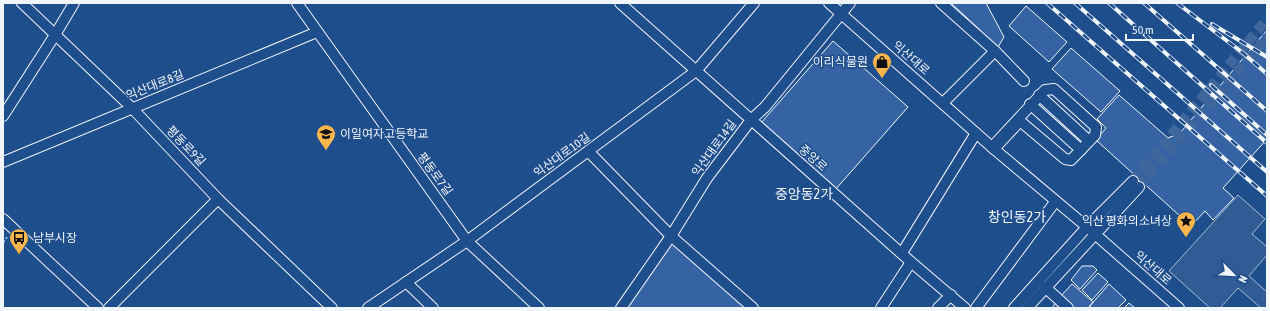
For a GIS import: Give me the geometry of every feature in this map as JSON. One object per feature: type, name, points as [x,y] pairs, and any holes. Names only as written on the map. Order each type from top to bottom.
[{"type":"street","name":"평동로9길","points":[[22,3],[132,108],[218,199],[332,308]]},
{"type":"street","points":[[3,116],[74,3]]},
{"type":"street","name":"평동로7길","points":[[297,3],[467,241],[539,308]]},
{"type":"street","name":"중앙로","points":[[620,3],[750,120],[965,308]]},
{"type":"street","name":"익산대로10길","points":[[368,308],[467,241],[696,71],[754,3]]},
{"type":"street","name":"익산대로","points":[[830,3],[993,148],[1055,202],[1087,227],[1179,308]]},
{"type":"street","name":"익산대로14길","points":[[622,308],[671,236],[707,178],[750,120],[765,107],[850,3]]},
{"type":"street","points":[[941,3],[994,51],[1024,81]]},
{"type":"street","name":"익산대로8길","points":[[3,162],[317,32]]},
{"type":"street","points":[[943,103],[994,51]]},
{"type":"street","points":[[1045,90],[1054,90],[1096,127],[1095,135],[1071,160],[1065,159],[1020,121],[993,148],[1030,104],[1045,90]]},
{"type":"street","points":[[1039,95],[1089,141]]},
{"type":"street","points":[[1030,104],[1081,150]]},
{"type":"street","points":[[902,253],[976,133]]},
{"type":"street","points":[[588,152],[671,236],[753,308]]},
{"type":"street","points":[[1014,308],[1087,227],[1136,184],[1096,235],[1045,287],[1027,308]]},
{"type":"street","points":[[109,308],[218,199]]},
{"type":"street","points":[[976,308],[1055,202]]},
{"type":"street","points":[[3,219],[98,308]]},
{"type":"street","points":[[881,308],[911,262]]},
{"type":"street","points":[[406,282],[432,308]]},
{"type":"street","points":[[1045,287],[1068,308]]},
{"type":"street","points":[[938,308],[951,295]]},
{"type":"shaded area","points":[[1238,195],[1265,219],[1252,234],[1267,247],[1267,255],[1249,276],[1267,292],[1267,308],[1261,308],[1238,288],[1220,308],[1210,308],[1169,271]]},
{"type":"building","points":[[951,3],[986,3],[1004,37],[998,47]]},
{"type":"building","points":[[1026,6],[1067,42],[1049,62],[1009,26]]},
{"type":"building","points":[[1267,30],[1267,139],[1223,188],[1234,198],[1213,220],[1205,211],[1191,226],[1096,140],[1106,128],[1097,119],[1119,95],[1168,138],[1180,133]]},
{"type":"building","points":[[833,41],[908,107],[835,190],[760,124]]},
{"type":"building","points":[[1071,48],[1120,91],[1101,112],[1052,69]]},
{"type":"building","points":[[671,240],[748,308],[625,308]]},
{"type":"building","points":[[1082,266],[1093,266],[1097,270],[1080,289],[1071,280]]},
{"type":"building","points":[[1098,273],[1108,282],[1092,300],[1082,290]]},
{"type":"building","points":[[1072,284],[1093,302],[1088,308],[1071,308],[1059,298]]},
{"type":"building","points":[[1109,284],[1126,300],[1118,308],[1092,308],[1090,306]]},
{"type":"building","points":[[1056,302],[1063,308],[1052,308]]},
{"type":"building","points":[[1129,303],[1135,308],[1124,308]]},
{"type":"tunnel","points":[[1133,181],[1267,19]]},
{"type":"tunnel","points":[[1139,187],[1267,37]]},
{"type":"railway","points":[[1047,3],[1267,196]]},
{"type":"railway","points":[[1075,3],[1267,172]]},
{"type":"railway","points":[[1109,3],[1267,143]]},
{"type":"railway","points":[[1144,3],[1267,111]]},
{"type":"railway","points":[[1177,3],[1243,53],[1267,74]]},
{"type":"railway","points":[[1212,24],[1267,57]]},
{"type":"railway","points":[[1211,85],[1267,135]]},
{"type":"place","name":"이리식물원","points":[[882,79]]},
{"type":"place","name":"이일여자고등학교","points":[[326,151]]},
{"type":"place","name":"익산 평화의소녀상","points":[[1186,238]]},
{"type":"place","name":"남부시장","points":[[19,255]]},
{"type":"district","name":"중앙동2가","points":[[804,194]]},
{"type":"district","name":"창인동2가","points":[[1017,217]]}]
